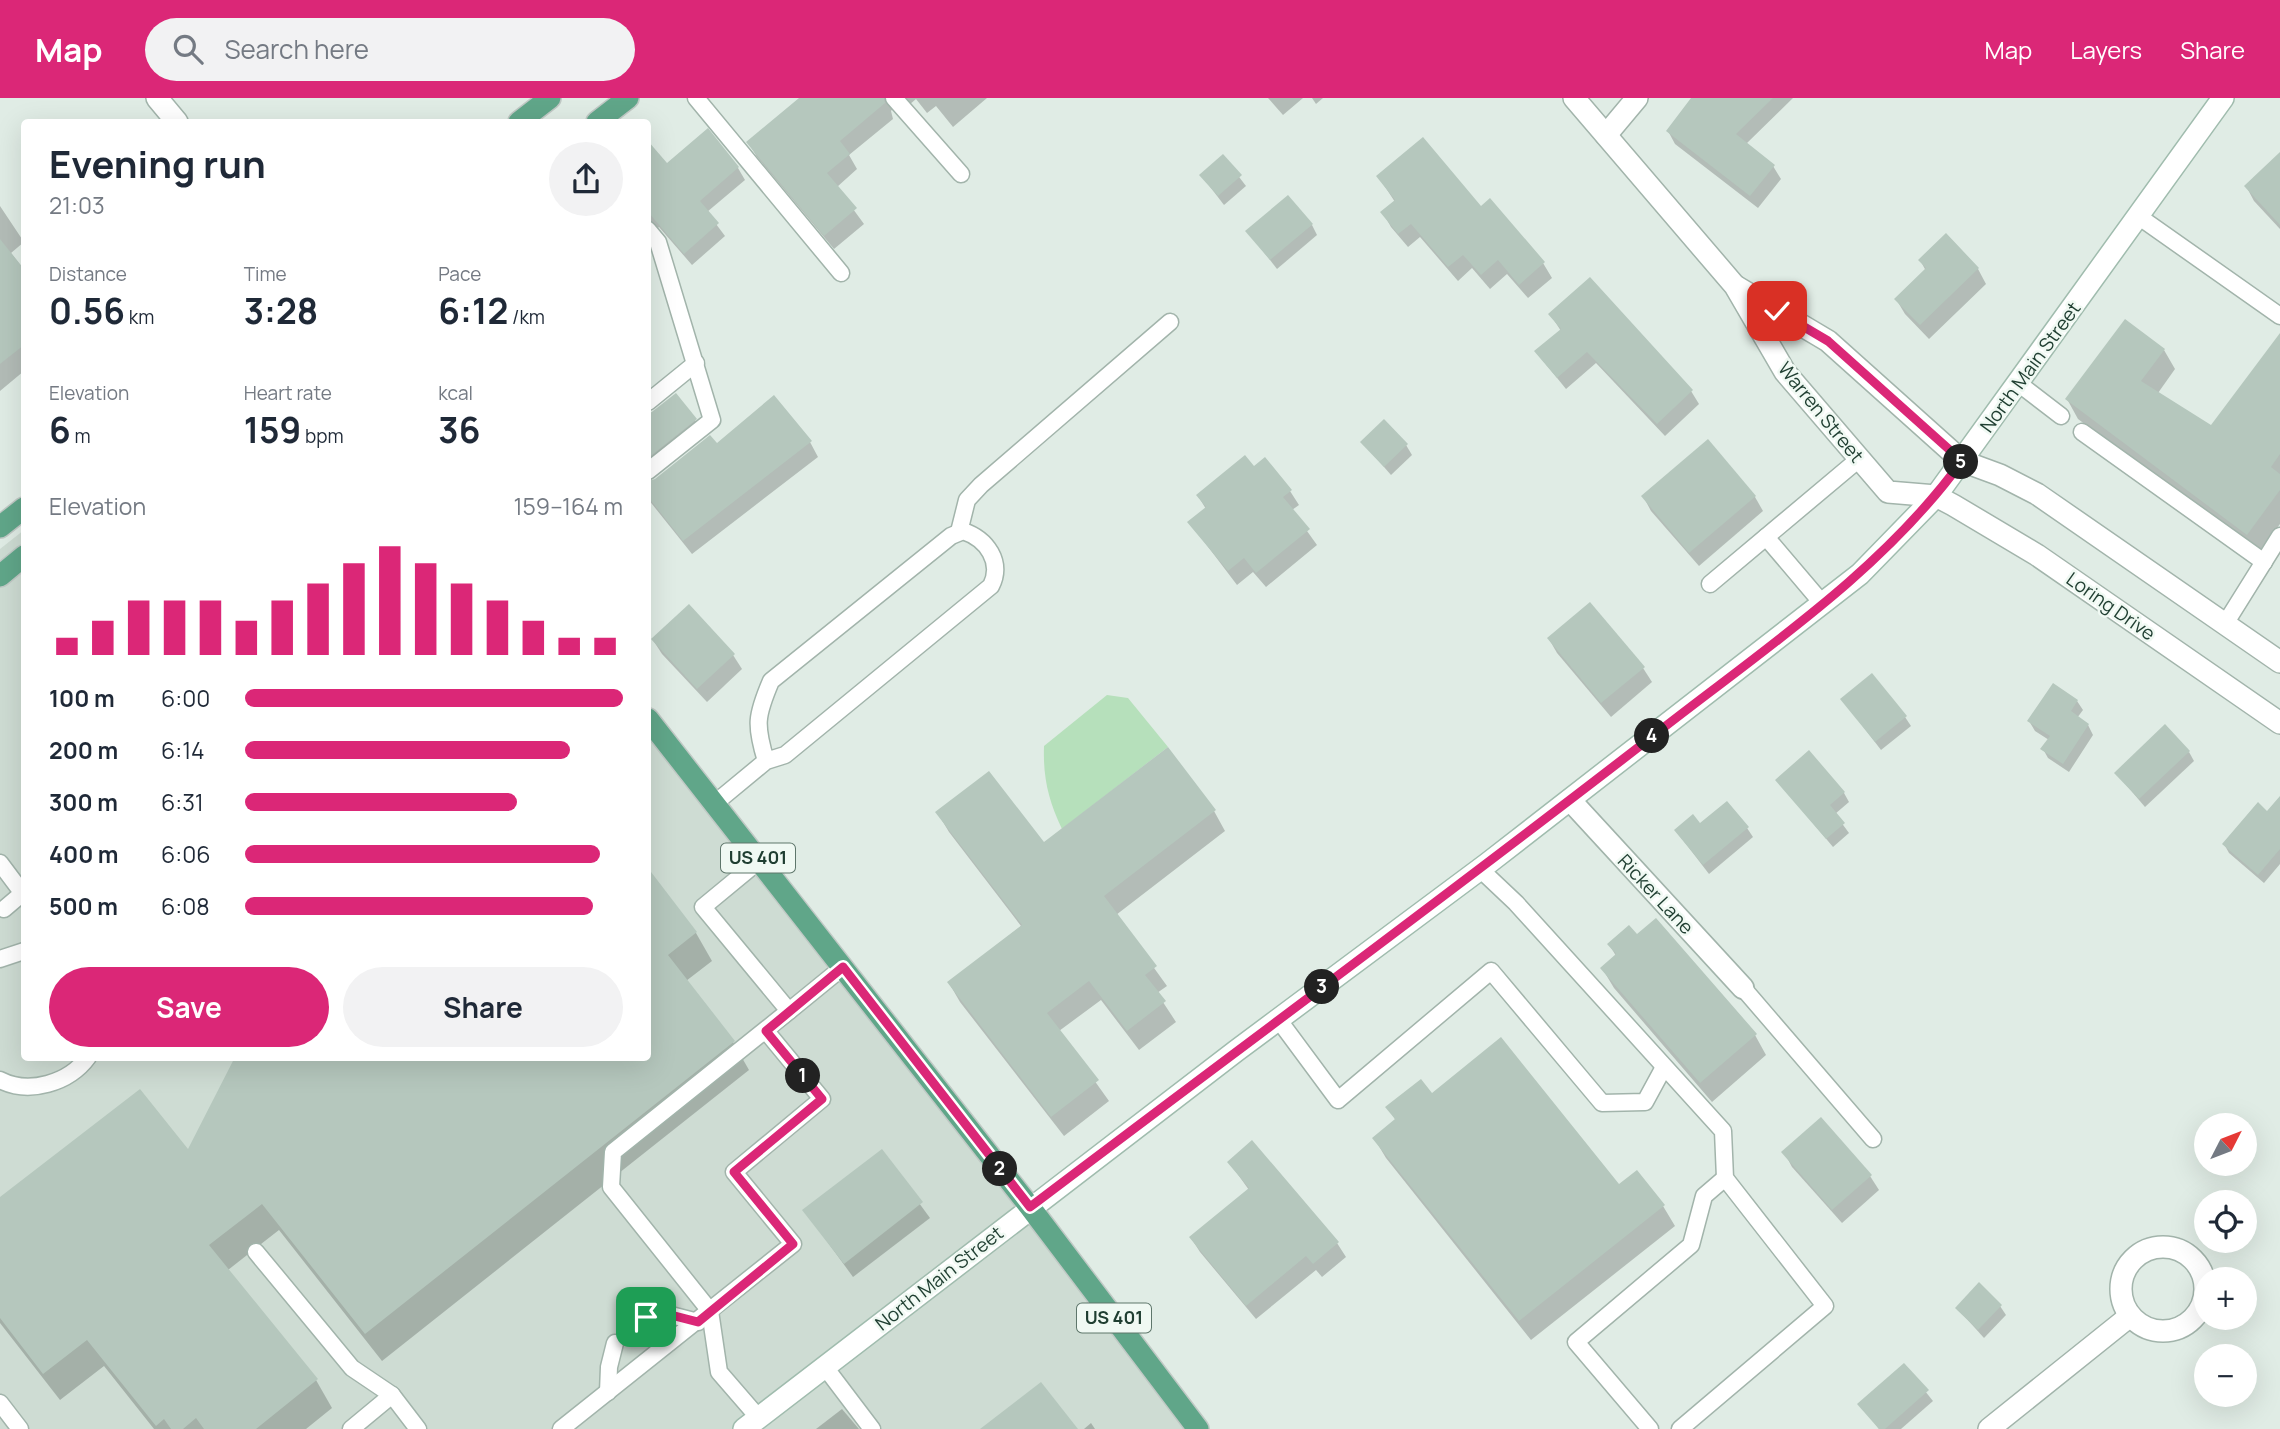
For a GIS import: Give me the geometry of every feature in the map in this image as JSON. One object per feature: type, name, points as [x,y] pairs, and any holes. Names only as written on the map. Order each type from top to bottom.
[{"type":"main road","points":[[523,119],[550,98]]},
{"type":"main road","points":[[601,119],[628,98]]},
{"type":"main road","points":[[0,527],[21,510]]},
{"type":"main road","points":[[0,576],[21,558]]},
{"type":"main road","name":"US 401","points":[[651,723],[1030,1207],[1198,1429]]},
{"type":"street","points":[[158,98],[175,119]]},
{"type":"street","name":"Warren Street","points":[[1574,98],[1735,286],[1785,372],[1888,492],[1936,496]]},
{"type":"street","points":[[1606,135],[1637,98]]},
{"type":"street","name":"North Main Street","points":[[751,1423],[1030,1207],[1480,870],[1860,574],[1936,496],[2223,98]]},
{"type":"street","name":"Warren Street","points":[[1735,286],[1828,341],[1962,461]]},
{"type":"street","points":[[1962,461],[2000,475],[2037,494],[2280,662]]},
{"type":"street","name":"Loring Drive","points":[[1936,496],[2036,555],[2280,723]]},
{"type":"street","name":"Ricker Lane","points":[[1570,800],[1742,988]]},
{"type":"street","points":[[2170,1247],[2181,1250],[2198,1265],[2204,1278],[2204,1299],[2200,1309],[2185,1325],[2162,1331],[2151,1329],[2130,1316],[2121,1297],[2120,1286],[2128,1266],[2136,1256],[2147,1250],[2170,1247]]},
{"type":"street","points":[[1989,1429],[2130,1316]]},
{"type":"lane","points":[[696,98],[841,273]]},
{"type":"lane","points":[[894,98],[961,174]]},
{"type":"lane","points":[[2138,216],[2280,316]]},
{"type":"lane","points":[[651,234],[658,242],[712,420],[651,469]]},
{"type":"lane","points":[[766,761],[759,737],[758,711],[771,681],[959,532],[967,500],[981,485],[1170,322]]},
{"type":"lane","points":[[651,400],[696,363]]},
{"type":"lane","points":[[2018,383],[2061,416]]},
{"type":"lane","points":[[2082,432],[2264,562]]},
{"type":"lane","points":[[1710,584],[1859,459]]},
{"type":"lane","points":[[714,804],[766,761],[785,755],[991,586],[997,574],[996,561],[973,534],[959,532]]},
{"type":"lane","points":[[2225,624],[2280,536]]},
{"type":"lane","points":[[1766,537],[1822,603]]},
{"type":"lane","points":[[760,860],[703,907],[789,1011]]},
{"type":"lane","points":[[0,863],[21,889]]},
{"type":"lane","points":[[1480,870],[1516,903],[1723,1131],[1725,1178],[1825,1306],[1680,1429]]},
{"type":"lane","points":[[1,911],[21,895]]},
{"type":"lane","points":[[0,960],[21,952]]},
{"type":"lane","points":[[751,1423],[719,1372],[704,1317],[611,1187],[613,1152],[843,967]]},
{"type":"lane","points":[[1278,1019],[1338,1100],[1491,971],[1602,1103],[1645,1102],[1664,1067]]},
{"type":"lane","points":[[1742,988],[1873,1139]]},
{"type":"lane","points":[[561,1429],[793,1244],[734,1172],[822,1099],[766,1031]]},
{"type":"lane","points":[[0,1080],[27,1089],[58,1080],[83,1061]]},
{"type":"lane","points":[[1650,1429],[1576,1342],[1690,1245],[1704,1196],[1725,1178]]},
{"type":"lane","points":[[256,1252],[352,1368],[392,1395],[418,1429]]},
{"type":"lane","points":[[646,1317],[667,1314],[704,1317]]},
{"type":"lane","points":[[608,1392],[609,1367],[615,1343]]},
{"type":"lane","points":[[825,1367],[872,1429]]},
{"type":"lane","points":[[351,1429],[392,1395]]},
{"type":"lane","points":[[0,1403],[20,1429]]},
{"type":"shaded area","points":[[21,532],[21,1061],[651,1061],[651,724],[1191,1429],[0,1429],[0,549]]},
{"type":"green space","points":[[1107,695],[1128,698],[1168,747],[1062,829],[1047,788],[1044,746]]},
{"type":"building","points":[[799,98],[884,98],[885,103],[840,141],[850,154],[827,173],[857,208],[824,236],[746,142]]},
{"type":"building","points":[[1691,98],[1773,98],[1736,134],[1775,165],[1750,196],[1666,131]]},
{"type":"building","points":[[708,128],[739,167],[700,201],[719,223],[684,254],[651,216],[651,144],[667,163]]},
{"type":"building","points":[[1423,137],[1481,206],[1490,198],[1545,262],[1519,285],[1498,260],[1481,275],[1463,255],[1448,267],[1411,224],[1398,234],[1380,212],[1395,200],[1376,176]]},
{"type":"building","points":[[2280,152],[2280,225],[2244,186]]},
{"type":"building","points":[[1223,154],[1242,175],[1218,196],[1199,175]]},
{"type":"building","points":[[1288,195],[1313,224],[1270,260],[1245,231]]},
{"type":"building","points":[[1946,233],[1979,268],[1920,325],[1894,299],[1926,268],[1918,260]]},
{"type":"building","points":[[0,239],[21,265],[21,347],[0,364]]},
{"type":"building","points":[[1590,277],[1693,390],[1657,424],[1587,352],[1557,378],[1534,351],[1561,329],[1548,314]]},
{"type":"building","points":[[2125,319],[2165,349],[2141,381],[2211,425],[2280,333],[2280,454],[2271,467],[2280,474],[2280,490],[2247,535],[2065,399]]},
{"type":"building","points":[[676,393],[697,419],[651,456],[651,413]]},
{"type":"building","points":[[774,395],[812,441],[683,541],[651,501],[651,480],[710,435],[717,443]]},
{"type":"building","points":[[1384,419],[1408,444],[1384,467],[1360,442]]},
{"type":"building","points":[[1708,439],[1756,496],[1689,553],[1641,496]]},
{"type":"building","points":[[1245,455],[1254,466],[1265,457],[1292,490],[1283,497],[1310,529],[1256,573],[1244,558],[1228,571],[1187,522],[1206,507],[1196,495]]},
{"type":"building","points":[[1590,602],[1645,667],[1601,703],[1547,638]]},
{"type":"building","points":[[689,604],[735,654],[697,689],[651,639]]},
{"type":"building","points":[[1872,673],[1907,716],[1875,742],[1840,699]]},
{"type":"building","points":[[2053,683],[2078,700],[2071,711],[2089,724],[2063,764],[2040,749],[2050,736],[2027,721]]},
{"type":"building","points":[[2165,724],[2190,751],[2139,799],[2114,773]]},
{"type":"building","points":[[1168,747],[1216,810],[1104,896],[1157,966],[1145,975],[1166,1001],[1127,1031],[1089,981],[1047,1013],[1099,1080],[1051,1117],[947,982],[1022,925],[935,812],[989,771],[1044,842]]},
{"type":"building","points":[[1809,750],[1845,792],[1830,805],[1845,823],[1826,839],[1775,780]]},
{"type":"building","points":[[2280,796],[2280,849],[2258,875],[2222,844],[2258,802],[2267,811]]},
{"type":"building","points":[[1727,801],[1749,827],[1703,865],[1674,830],[1693,814],[1700,823]]},
{"type":"building","points":[[651,872],[697,932],[668,955],[735,1041],[365,1334],[262,1204],[209,1245],[318,1379],[256,1429],[204,1429],[196,1418],[183,1429],[171,1429],[164,1419],[156,1426],[87,1340],[43,1374],[0,1318],[0,1197],[140,1089],[188,1149],[233,1061],[651,1061]]},
{"type":"building","points":[[1656,918],[1757,1034],[1700,1083],[1600,968],[1616,954],[1607,944],[1629,925],[1637,934]]},
{"type":"building","points":[[1501,1037],[1619,1184],[1637,1170],[1665,1205],[1519,1321],[1372,1138],[1395,1119],[1385,1107],[1421,1079],[1432,1093]]},
{"type":"building","points":[[1821,1117],[1872,1175],[1832,1210],[1781,1152]]},
{"type":"building","points":[[1252,1140],[1339,1242],[1313,1264],[1306,1256],[1246,1306],[1189,1237],[1249,1188],[1227,1162]]},
{"type":"building","points":[[882,1149],[923,1202],[844,1264],[802,1210]]},
{"type":"building","points":[[1979,1282],[2002,1305],[1978,1330],[1955,1308]]},
{"type":"building","points":[[1904,1363],[1929,1390],[1885,1429],[1879,1429],[1857,1404]]},
{"type":"building","points":[[1041,1382],[1078,1429],[980,1429]]},
{"type":"route","points":[[646,1317],[667,1314],[698,1322],[793,1244],[734,1172],[822,1099],[766,1031],[843,967],[1030,1207],[1480,870],[1860,574],[1936,496],[1962,461],[1828,341],[1777,311]]}]
